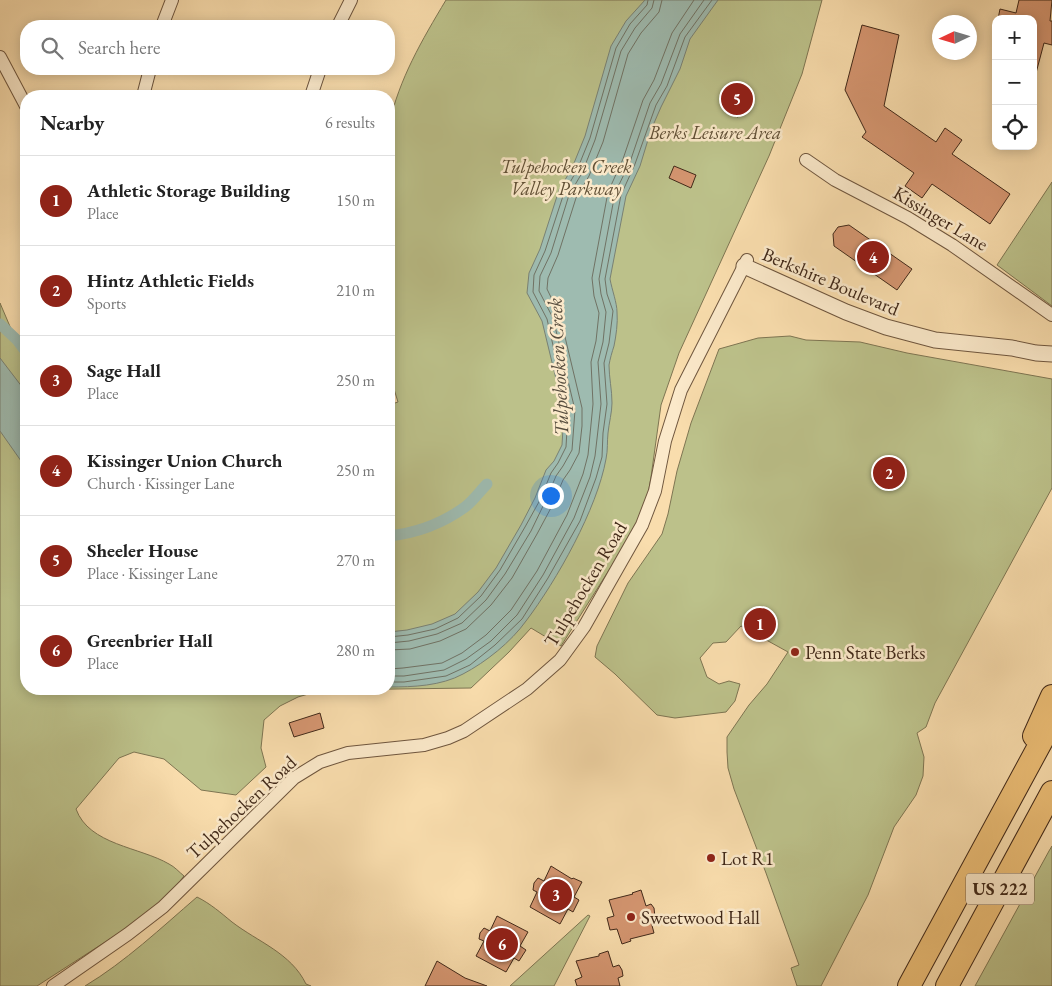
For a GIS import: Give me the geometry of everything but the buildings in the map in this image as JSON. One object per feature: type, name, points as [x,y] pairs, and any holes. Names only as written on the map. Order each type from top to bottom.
[{"type":"highway","name":"US 222","points":[[909,986],[969,875],[1052,696]]},
{"type":"highway","points":[[969,875],[1052,722]]},
{"type":"highway","name":"US 222","points":[[947,986],[1052,792]]},
{"type":"street","points":[[164,20],[172,0]]},
{"type":"street","points":[[341,20],[351,0]]},
{"type":"street","points":[[0,57],[20,95]]},
{"type":"street","points":[[145,90],[148,75]]},
{"type":"street","points":[[313,90],[318,75]]},
{"type":"street","name":"Kissinger Lane","points":[[806,160],[835,180],[910,219],[952,245],[1052,315]]},
{"type":"street","name":"Berkshire Boulevard","points":[[745,263],[846,312],[886,327],[936,340],[1052,354]]},
{"type":"street","name":"Tulpehocken Road","points":[[53,986],[128,934],[165,905],[294,778],[306,770],[320,762],[348,753],[424,745],[448,738],[464,731],[527,690],[560,660],[584,627],[642,525],[655,491],[665,441],[681,390],[745,263]]},
{"type":"green space","name":"Tulpehocken Creek Valley Parkway","points":[[446,0],[822,0],[802,74],[769,156],[679,353],[661,405],[647,500],[635,528],[561,646],[531,628],[471,688],[395,689],[395,403],[398,402],[395,392],[395,103],[420,45]]},
{"type":"green space","points":[[1052,182],[1052,306],[997,265]]},
{"type":"green space","name":"Tulpehocken Creek Valley Parkway","points":[[0,303],[20,350],[20,695],[305,695],[280,706],[264,720],[261,748],[266,767],[236,795],[201,790],[164,759],[134,752],[119,758],[76,809],[83,821],[103,838],[157,858],[171,865],[184,876],[170,894],[133,924],[37,986],[0,986]]},
{"type":"green space","points":[[790,336],[806,340],[860,342],[907,353],[1052,379],[1052,488],[935,703],[926,727],[917,733],[924,757],[923,776],[916,795],[894,827],[868,895],[821,986],[797,986],[791,968],[799,965],[728,768],[727,737],[749,705],[767,684],[788,652],[741,626],[726,642],[713,643],[700,658],[707,677],[719,684],[729,681],[740,684],[735,701],[726,712],[675,718],[657,715],[595,657],[597,646],[628,583],[662,534],[691,423],[719,349],[758,338]]},
{"type":"green space","points":[[1052,846],[1052,986],[975,986],[1049,851]]},
{"type":"green space","points":[[197,897],[283,956],[300,973],[306,984],[311,986],[85,986],[129,955]]},
{"type":"green space","points":[[588,915],[590,916],[554,986],[510,986]]},
{"type":"water","name":"Tulpehocken Creek","points":[[645,0],[718,0],[690,39],[680,69],[651,130],[640,166],[626,196],[610,279],[617,316],[614,346],[609,365],[612,410],[606,459],[594,500],[563,565],[526,621],[506,644],[480,664],[454,678],[427,685],[395,687],[395,631],[432,624],[455,614],[478,592],[496,568],[521,525],[535,498],[546,470],[554,461],[562,445],[564,412],[542,321],[527,293],[529,273],[540,249],[559,190],[572,168],[585,136],[611,46],[626,21]]},
{"type":"water","points":[[0,358],[20,384],[20,459],[0,431]]},
{"type":"waterway","points":[[0,324],[20,344]]},
{"type":"waterway","points":[[395,535],[419,530],[448,518],[468,505],[487,484]]},
{"type":"place","name":"Sheeler House","points":[[737,99]]},
{"type":"place","name":"Kissinger Union Church","points":[[873,257]]},
{"type":"place","name":"Hintz Athletic Fields","points":[[889,473]]},
{"type":"place","name":"Athletic Storage Building","points":[[760,624]]},
{"type":"place","name":"Penn State Berks","points":[[795,652]]},
{"type":"place","name":"Lot R1","points":[[711,858]]},
{"type":"place","name":"Sage Hall","points":[[556,895]]},
{"type":"place","name":"Sweetwood Hall","points":[[631,917]]},
{"type":"place","name":"Greenbrier Hall","points":[[502,944]]},
{"type":"park label","name":"Berks Leisure Area","points":[[715,132]]}]
